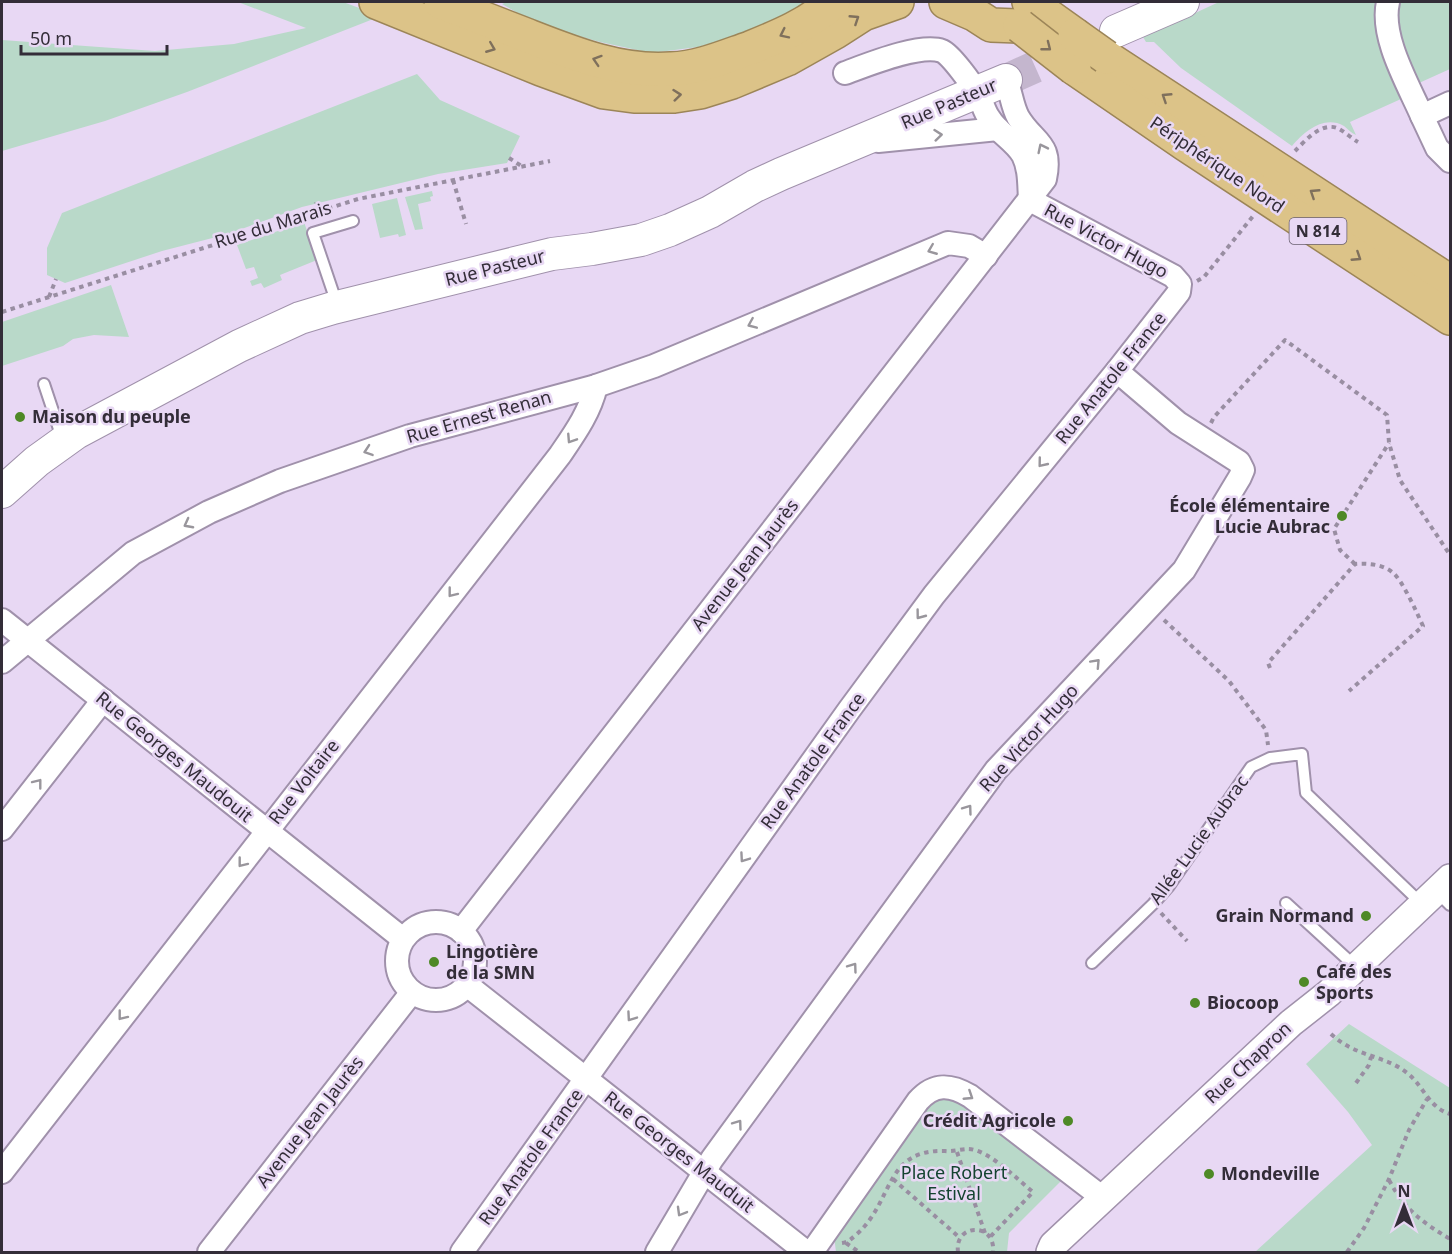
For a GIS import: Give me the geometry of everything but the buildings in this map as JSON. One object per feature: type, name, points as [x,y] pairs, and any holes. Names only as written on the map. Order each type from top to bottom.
[{"type":"highway","points":[[378,2],[449,14],[611,64],[642,69],[671,69],[694,66],[780,37],[810,20],[833,2]]},
{"type":"highway","points":[[449,14],[604,92],[634,96],[674,96],[700,92],[764,69],[787,59],[863,14],[897,2]]},
{"type":"highway","points":[[946,2],[974,14],[991,25],[1022,8]]},
{"type":"highway","name":"Périphérique Nord","points":[[1022,8],[1075,35],[1111,44],[1450,282]]},
{"type":"highway","name":"Périphérique Nord","points":[[1022,8],[1074,68],[1185,144],[1450,318]]},
{"type":"main road","points":[[1111,44],[1183,2]]},
{"type":"main road","name":"Rue Pasteur","points":[[2,492],[64,441],[239,346],[300,318],[338,306],[552,254],[641,240],[691,221],[755,186],[1006,80]]},
{"type":"street","points":[[1388,2],[1389,30],[1403,75],[1437,148],[1450,161]]},
{"type":"street","points":[[845,73],[914,51],[943,51],[977,93],[988,118],[1015,144],[1024,157],[1029,174],[1030,200]]},
{"type":"street","name":"Avenue Jean Jaurès","points":[[461,931],[1045,180],[1047,160],[1041,142],[1022,123],[1016,113],[1006,80]]},
{"type":"street","points":[[1422,116],[1450,103]]},
{"type":"street","points":[[859,142],[998,129]]},
{"type":"street","name":"Rue Victor Hugo","points":[[1030,200],[1173,276],[1179,288]]},
{"type":"street","name":"Rue Ernest Renan","points":[[2,662],[133,553],[209,512],[280,482],[411,436],[596,386],[654,366],[948,243],[969,246],[986,256]]},
{"type":"street","name":"Rue Anatole France","points":[[462,1252],[842,719],[928,603],[1117,371],[1179,288]]},
{"type":"street","name":"Rue Victor Hugo","points":[[657,1252],[704,1172],[996,770],[1184,570],[1243,470],[1239,462],[1178,423],[1117,371]]},
{"type":"street","name":"Rue Voltaire","points":[[2,1172],[560,455],[585,416],[596,386]]},
{"type":"street","name":"Rue Georges Maudouit","points":[[2,620],[403,939]]},
{"type":"street","points":[[2,829],[103,700]]},
{"type":"street","name":"Rue Chapron","points":[[1050,1252],[1053,1245],[1283,1030],[1329,993],[1440,895]]},
{"type":"street","points":[[437,921],[450,924],[461,931],[469,940],[476,963],[467,985],[458,994],[447,999],[428,999],[412,993],[403,984],[396,962],[403,939],[412,929],[424,923],[437,921]]},
{"type":"street","name":"Rue Georges Mauduit","points":[[467,985],[806,1252]]},
{"type":"street","name":"Avenue Jean Jaurès","points":[[209,1252],[412,993]]},
{"type":"street","points":[[812,1252],[918,1101],[927,1092],[937,1087],[944,1086],[959,1090],[1103,1198]]},
{"type":"lane","points":[[338,306],[313,233],[353,221]]},
{"type":"lane","points":[[44,384],[58,430],[64,441]]},
{"type":"lane","name":"Allée Lucie Aubrac","points":[[1092,963],[1169,886],[1251,767],[1270,758],[1302,754],[1306,793],[1440,895]]},
{"type":"lane","points":[[1286,903],[1357,968]]},
{"type":"path","points":[[1292,153],[1308,137],[1327,128],[1335,127],[1358,142]]},
{"type":"path","points":[[509,158],[523,167]]},
{"type":"path","name":"Rue du Marais","points":[[2,312],[358,198],[550,161]]},
{"type":"path","points":[[453,180],[466,224]]},
{"type":"path","points":[[312,212],[316,203]]},
{"type":"path","points":[[1179,288],[1204,277],[1255,214]]},
{"type":"path","points":[[49,297],[56,279]]},
{"type":"path","points":[[1203,439],[1214,417],[1285,340],[1388,415],[1389,443],[1400,480],[1450,555]]},
{"type":"path","points":[[1355,564],[1340,550],[1334,529],[1389,443]]},
{"type":"path","points":[[1270,668],[1268,663],[1355,564],[1364,563],[1392,572],[1399,580],[1423,626],[1349,692]]},
{"type":"path","points":[[1150,607],[1229,681],[1266,730],[1270,758]]},
{"type":"path","points":[[1167,920],[1187,941]]},
{"type":"path","points":[[1331,1034],[1352,1050],[1405,1071],[1427,1099],[1437,1108],[1450,1114]]},
{"type":"path","points":[[1356,1083],[1370,1065],[1371,1057]]},
{"type":"path","points":[[1347,1252],[1364,1228],[1389,1179],[1409,1130],[1427,1099]]},
{"type":"path","points":[[859,1252],[846,1242],[865,1227],[905,1161],[914,1155],[927,1152],[957,1152],[967,1149],[988,1156],[1033,1192],[990,1237]]},
{"type":"path","points":[[957,1152],[985,1233]]},
{"type":"path","points":[[892,1179],[960,1238]]},
{"type":"path","points":[[1389,1179],[1409,1210],[1421,1221],[1450,1239]]},
{"type":"path","points":[[958,1252],[960,1238],[972,1230],[985,1233],[990,1237],[993,1252]]},
{"type":"green space","points":[[238,2],[343,2],[381,16],[187,92],[105,121],[2,151],[2,40],[155,51],[234,44],[306,28]]},
{"type":"green space","points":[[507,2],[810,2],[797,11],[748,33],[698,47],[651,53],[539,25],[502,4]]},
{"type":"green space","points":[[1219,2],[1376,2],[1376,28],[1379,40],[1386,64],[1401,99],[1350,122],[1356,135],[1344,126],[1329,122],[1315,126],[1292,146],[1181,68],[1154,42],[1146,42],[1143,37]]},
{"type":"green space","points":[[1399,2],[1450,2],[1450,69],[1419,83],[1401,33]]},
{"type":"green space","points":[[417,74],[440,100],[520,136],[507,163],[438,174],[302,207],[228,234],[162,251],[65,283],[47,275],[47,248],[62,213]]},
{"type":"green space","points":[[432,191],[431,201],[418,204],[423,229],[415,230],[405,197]]},
{"type":"green space","points":[[397,198],[406,235],[399,237],[398,234],[380,238],[372,204]]},
{"type":"green space","points":[[304,222],[317,260],[280,275],[282,280],[264,288],[261,283],[252,286],[250,281],[258,278],[254,267],[246,269],[237,245]]},
{"type":"green space","points":[[111,285],[129,337],[94,335],[73,339],[63,346],[2,366],[2,322]]},
{"type":"green space","points":[[1349,1024],[1450,1088],[1450,1252],[1255,1252],[1372,1145],[1348,1112],[1306,1064]]},
{"type":"green space","name":"Place Robert Estival","points":[[954,1098],[1063,1179],[1009,1233],[1007,1252],[836,1252],[834,1236],[930,1099]]},
{"type":"tunnel","points":[[1006,80],[1082,46]]},
{"type":"place","name":"Maison du peuple","points":[[20,417]]},
{"type":"place","name":"École élémentaire Lucie Aubrac","points":[[1342,516]]},
{"type":"place","name":"Grain Normand","points":[[1366,916]]},
{"type":"place","name":"Lingotière de la SMN","points":[[434,962]]},
{"type":"place","name":"Café des Sports","points":[[1304,982]]},
{"type":"place","name":"Biocoop","points":[[1195,1003]]},
{"type":"place","name":"Crédit Agricole","points":[[1068,1121]]},
{"type":"place","name":"Mondeville","points":[[1209,1174]]}]
